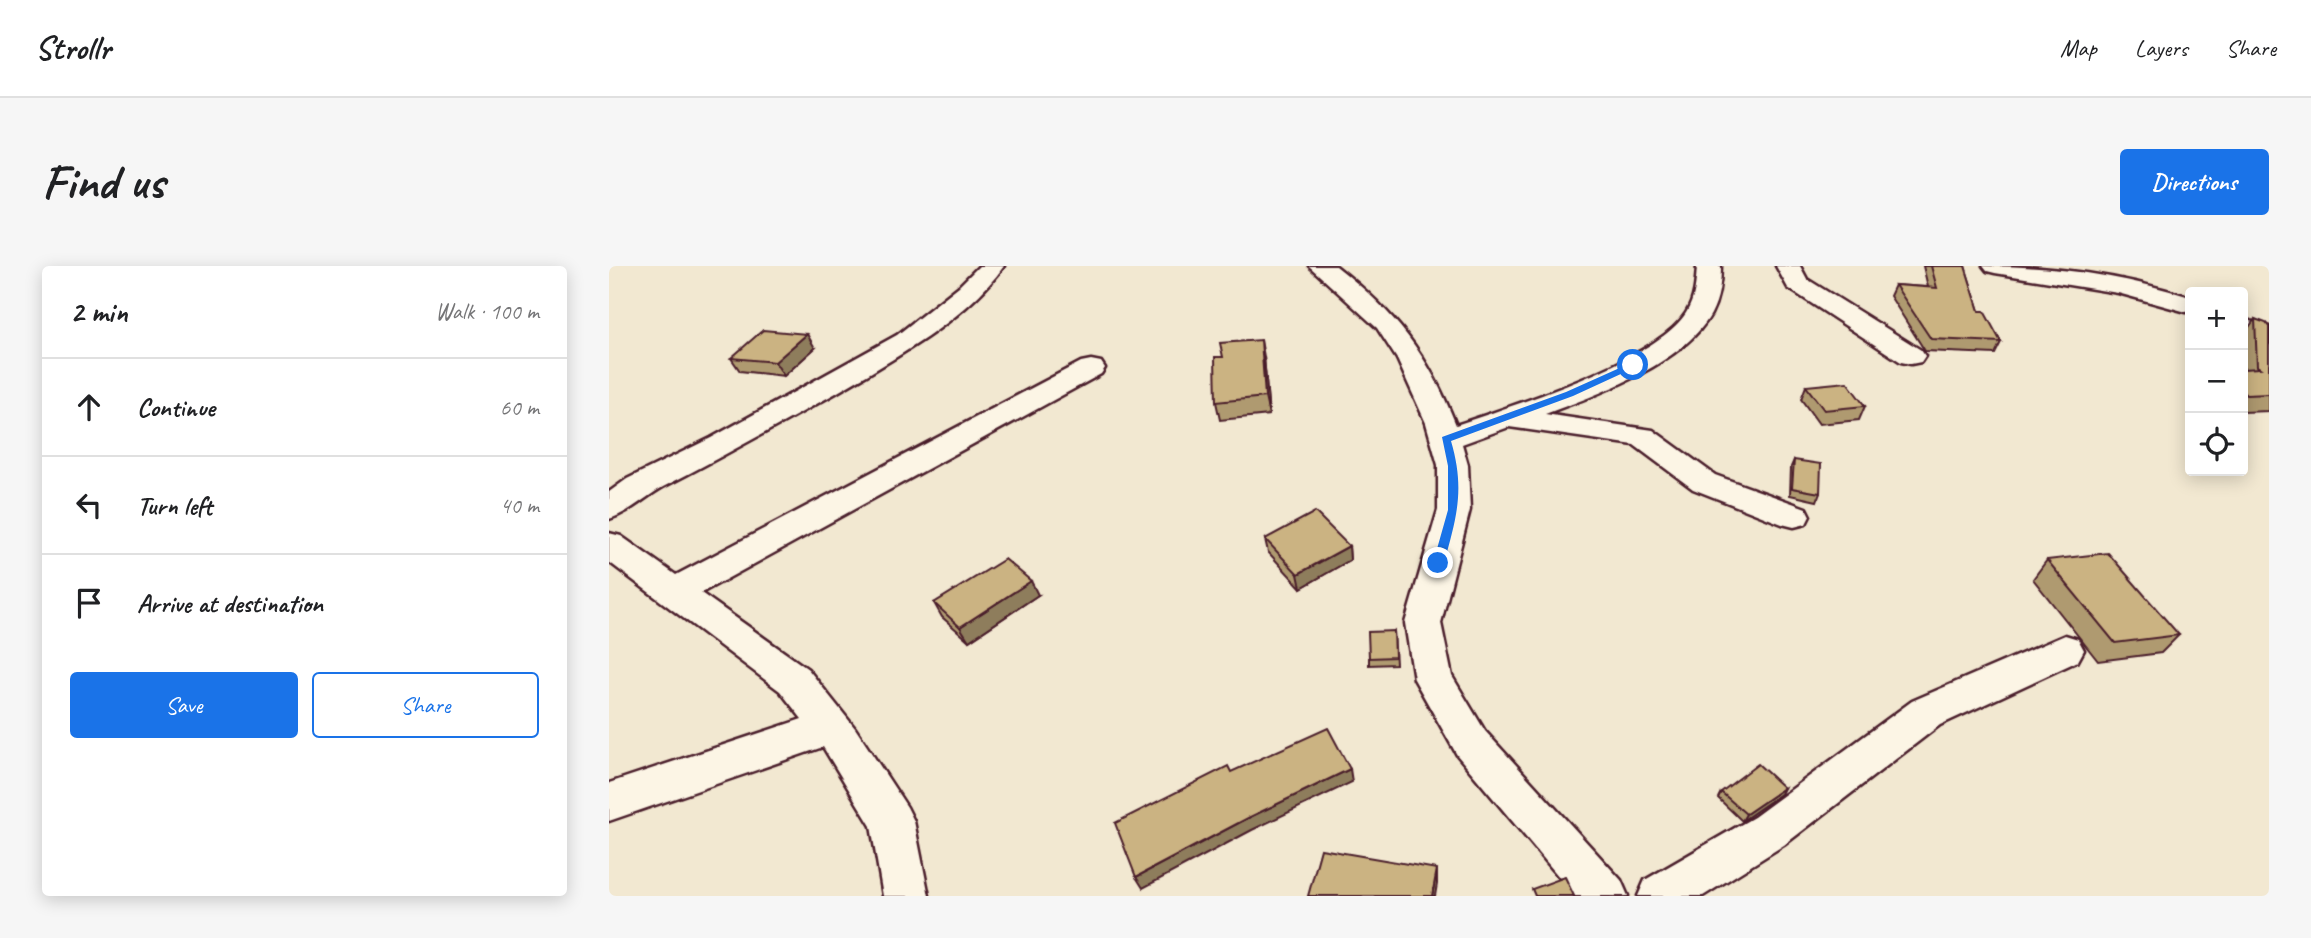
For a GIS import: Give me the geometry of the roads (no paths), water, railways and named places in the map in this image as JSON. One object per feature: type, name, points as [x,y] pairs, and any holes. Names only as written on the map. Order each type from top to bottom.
[{"type":"street","points":[[609,508],[638,487],[722,445],[906,341],[968,291],[992,266]]},
{"type":"street","points":[[1321,266],[1355,293],[1386,323],[1411,359],[1441,423],[1453,466],[1454,510],[1423,622],[1433,679],[1471,743],[1605,896]]},
{"type":"street","points":[[1445,440],[1570,394],[1633,365],[1662,347],[1690,325],[1699,311],[1709,290],[1709,266]]},
{"type":"street","points":[[1788,266],[1797,283],[1911,356]]},
{"type":"street","points":[[1995,266],[2122,287],[2185,304]]},
{"type":"street","points":[[2248,329],[2269,335]]},
{"type":"street","points":[[674,592],[1091,368]]},
{"type":"street","points":[[1505,417],[1641,438],[1704,482],[1794,516]]},
{"type":"street","points":[[609,545],[794,680],[831,727],[892,821],[906,896]]},
{"type":"street","points":[[1661,896],[1769,831],[1926,713],[2065,650]]},
{"type":"street","points":[[609,802],[831,727]]}]
